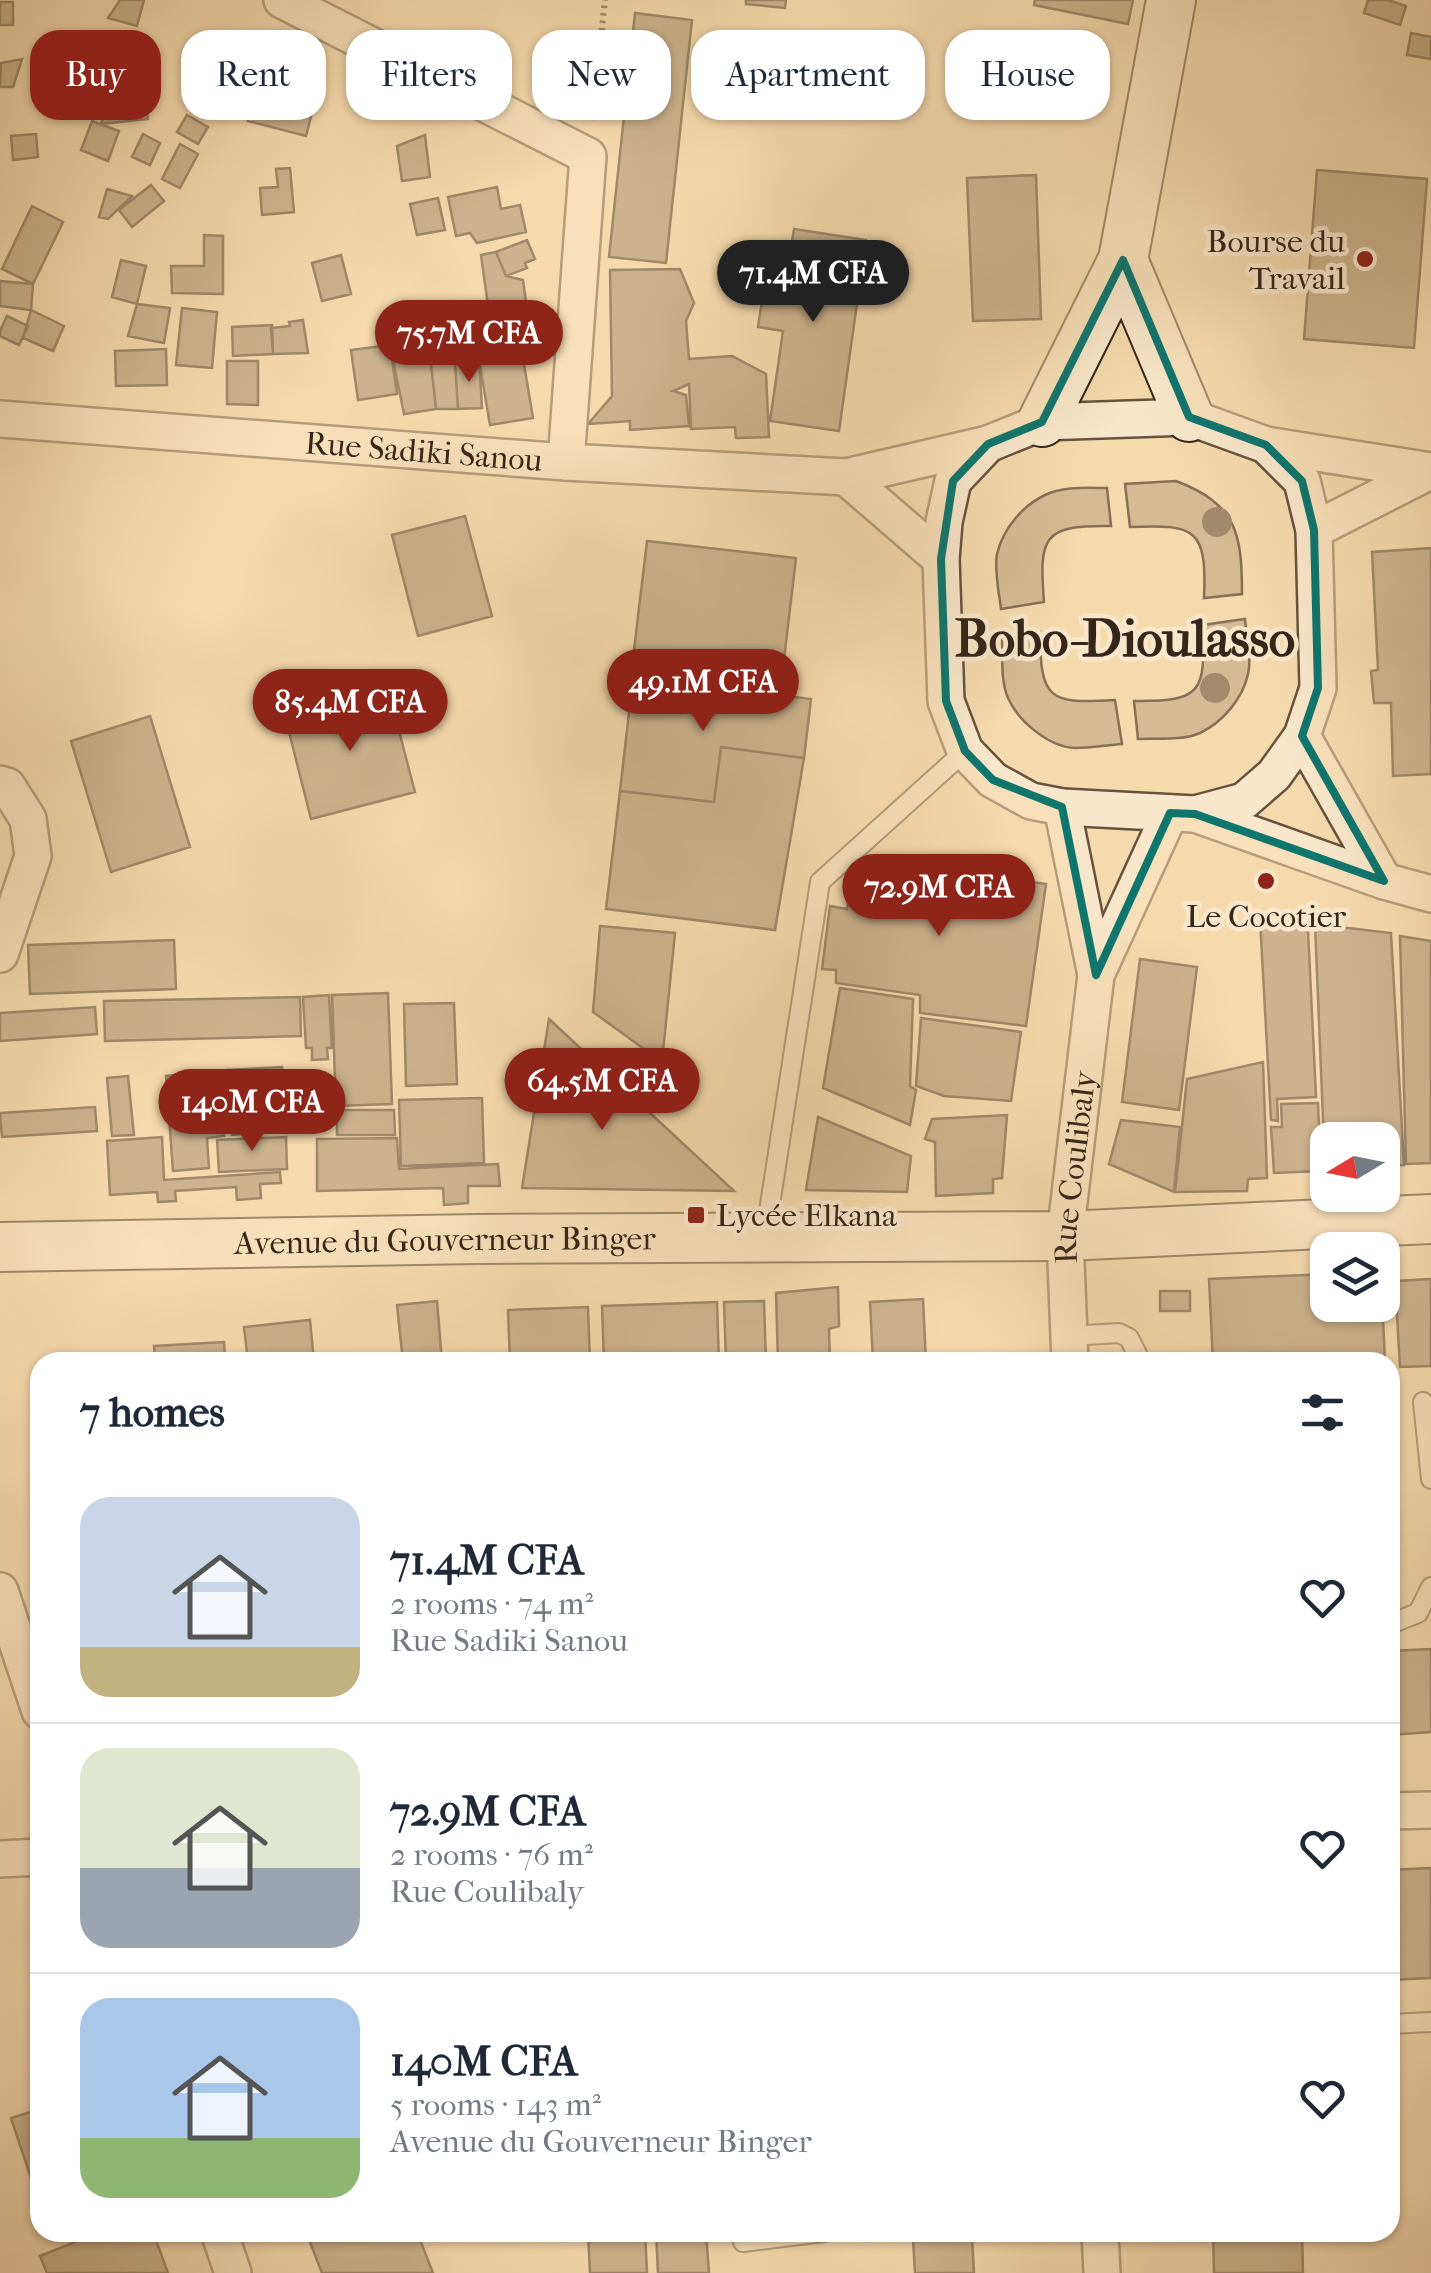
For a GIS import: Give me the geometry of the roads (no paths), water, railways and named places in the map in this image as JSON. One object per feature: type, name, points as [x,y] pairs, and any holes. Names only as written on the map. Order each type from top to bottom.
[{"type":"street","points":[[282,0],[588,156],[566,462]]},
{"type":"street","points":[[1171,0],[1123,260],[1042,422],[1189,417],[1266,445],[1431,471]]},
{"type":"street","points":[[1123,260],[1189,417]]},
{"type":"street","name":"Rue Sadiki Sanou","points":[[0,419],[566,462],[846,476],[988,444],[1042,422]]},
{"type":"street","points":[[988,444],[954,481],[940,559],[946,701],[965,751],[993,780],[1031,801],[1062,807],[1182,814],[1431,894]]},
{"type":"street","points":[[1096,974],[1182,814],[1244,801],[1274,775],[1302,736],[1318,688],[1314,530],[1302,481],[1266,445]]},
{"type":"street","points":[[1314,530],[1431,471]]},
{"type":"street","points":[[846,476],[940,559]]},
{"type":"street","points":[[1302,736],[1384,880]]},
{"type":"street","points":[[0,784],[7,786],[28,819],[33,856],[0,954]]},
{"type":"street","points":[[1062,807],[1096,974]]},
{"type":"street","name":"Rue Coulibaly","points":[[1070,1349],[1065,1236],[1096,974]]},
{"type":"street","name":"Avenue du Gouverneur Binger","points":[[0,1247],[478,1238],[1065,1236],[1431,1219]]},
{"type":"street","points":[[0,1591],[30,1681]]},
{"type":"street","points":[[1400,1811],[1431,1810]]},
{"type":"street","points":[[0,1858],[30,1857]]},
{"type":"street","points":[[222,2242],[233,2273]]},
{"type":"street","points":[[1100,2242],[1102,2273]]},
{"type":"lane","points":[[765,1238],[820,882],[965,751]]},
{"type":"lane","points":[[1070,1349],[1119,1332],[1129,1338],[1136,1352]]},
{"type":"lane","points":[[1423,1402],[1431,1479]]},
{"type":"lane","points":[[1400,1620],[1418,1614],[1431,1588]]},
{"type":"lane","points":[[1400,2024],[1431,2022]]},
{"type":"place","name":"Bourse du Travail","points":[[1365,259]]},
{"type":"place","name":"Le Cocotier","points":[[1266,881]]},
{"type":"place","name":"Lycée Elkana","points":[[696,1215]]},
{"type":"district","name":"Bobo-Dioulasso","points":[[1125,638]]}]
